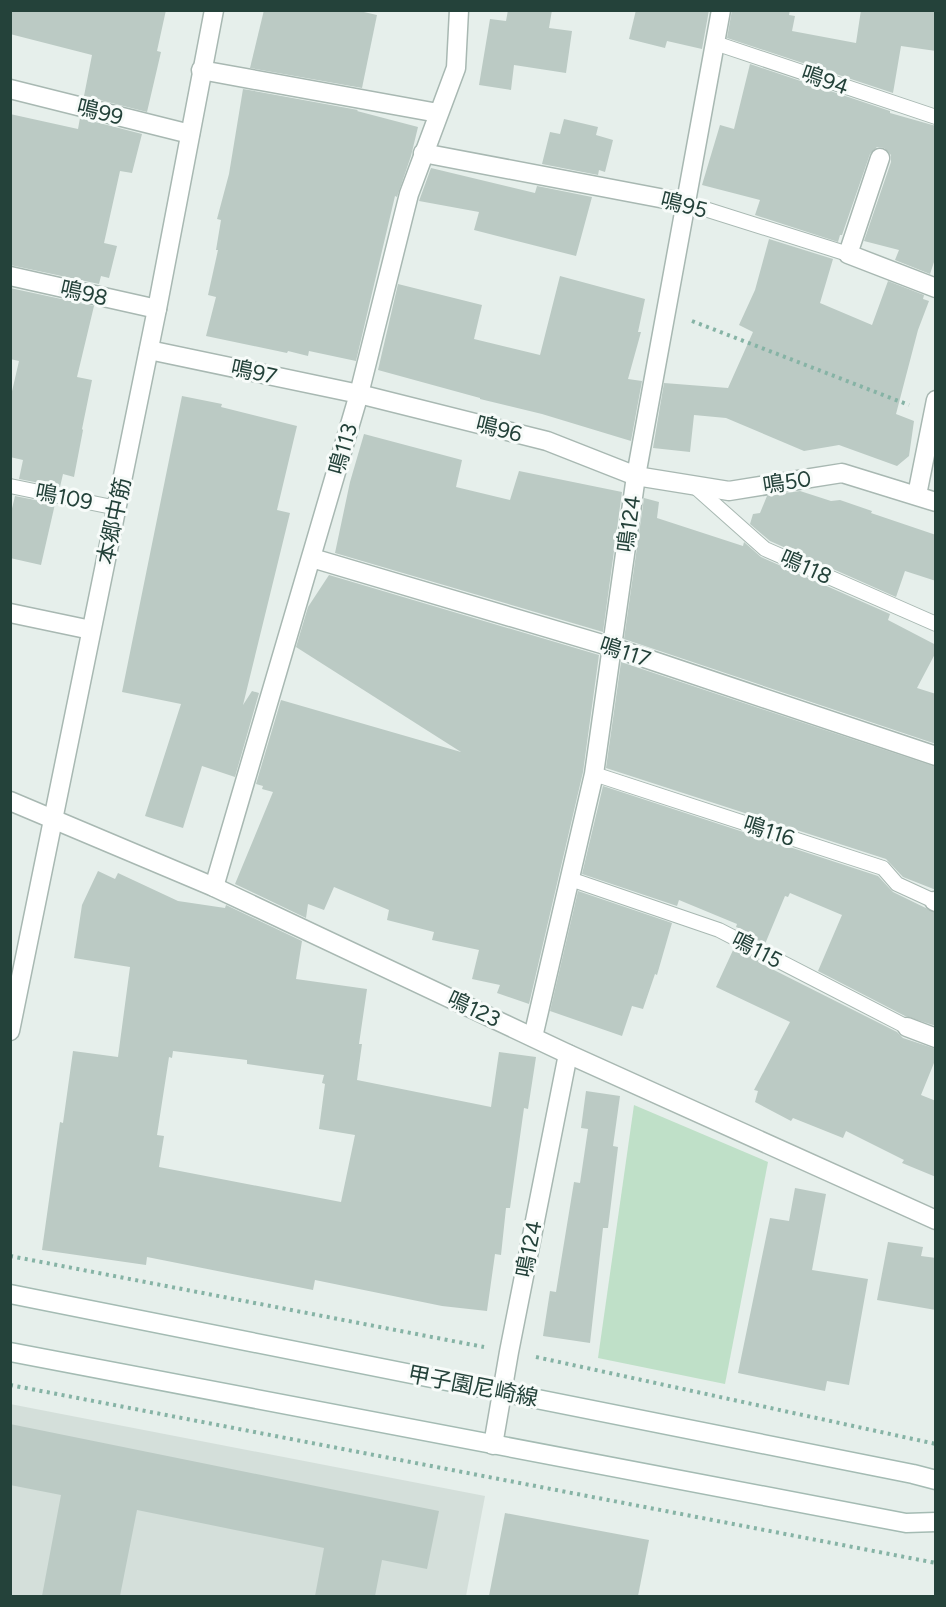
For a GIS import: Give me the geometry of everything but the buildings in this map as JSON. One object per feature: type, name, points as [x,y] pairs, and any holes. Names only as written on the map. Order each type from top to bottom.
[{"type":"street","name":"本郷中筋","points":[[10,1031],[149,350],[214,10]]},
{"type":"street","name":"鳴113","points":[[214,887],[359,394],[409,194],[456,68],[459,10]]},
{"type":"street","name":"鳴124","points":[[533,1037],[594,774],[636,476],[721,10]]},
{"type":"street","points":[[201,70],[438,113]]},
{"type":"street","name":"鳴99","points":[[10,89],[190,134]]},
{"type":"street","name":"鳴95","points":[[423,153],[686,203]]},
{"type":"street","points":[[848,254],[880,158]]},
{"type":"street","name":"鳴95","points":[[848,254],[936,288]]},
{"type":"street","name":"鳴98","points":[[10,276],[157,309]]},
{"type":"street","name":"鳴97","points":[[149,350],[359,394]]},
{"type":"street","name":"鳴96","points":[[359,394],[547,441],[636,476]]},
{"type":"street","points":[[917,495],[934,408]]},
{"type":"street","name":"鳴50","points":[[636,476],[729,491],[842,473],[936,502]]},
{"type":"street","name":"鳴117","points":[[312,558],[612,647],[936,756]]},
{"type":"street","points":[[10,613],[91,630]]},
{"type":"street","name":"鳴123","points":[[10,801],[214,887],[568,1054],[936,1220]]},
{"type":"street","name":"鳴115","points":[[908,1027],[936,1038]]},
{"type":"street","name":"鳴124","points":[[493,1445],[501,1391],[568,1054]]},
{"type":"street","name":"甲子園尼崎線","points":[[10,1294],[936,1480]]},
{"type":"street","points":[[10,1352],[906,1522],[936,1522]]},
{"type":"lane","name":"鳴94","points":[[715,43],[936,117]]},
{"type":"lane","name":"鳴95","points":[[686,203],[848,254]]},
{"type":"lane","name":"鳴118","points":[[693,485],[765,549],[936,624]]},
{"type":"lane","name":"鳴109","points":[[10,486],[117,508]]},
{"type":"lane","name":"鳴116","points":[[594,774],[883,868],[897,884],[935,902]]},
{"type":"lane","name":"鳴115","points":[[570,879],[719,930],[908,1027]]},
{"type":"path","points":[[666,310],[934,408]]},
{"type":"path","points":[[10,1256],[509,1352],[936,1444]]},
{"type":"path","points":[[10,1385],[936,1563]]},
{"type":"shaded area","points":[[10,1404],[485,1496],[466,1596],[11,1596]]},
{"type":"green space","points":[[634,1105],[768,1162],[725,1384],[598,1358]]}]
